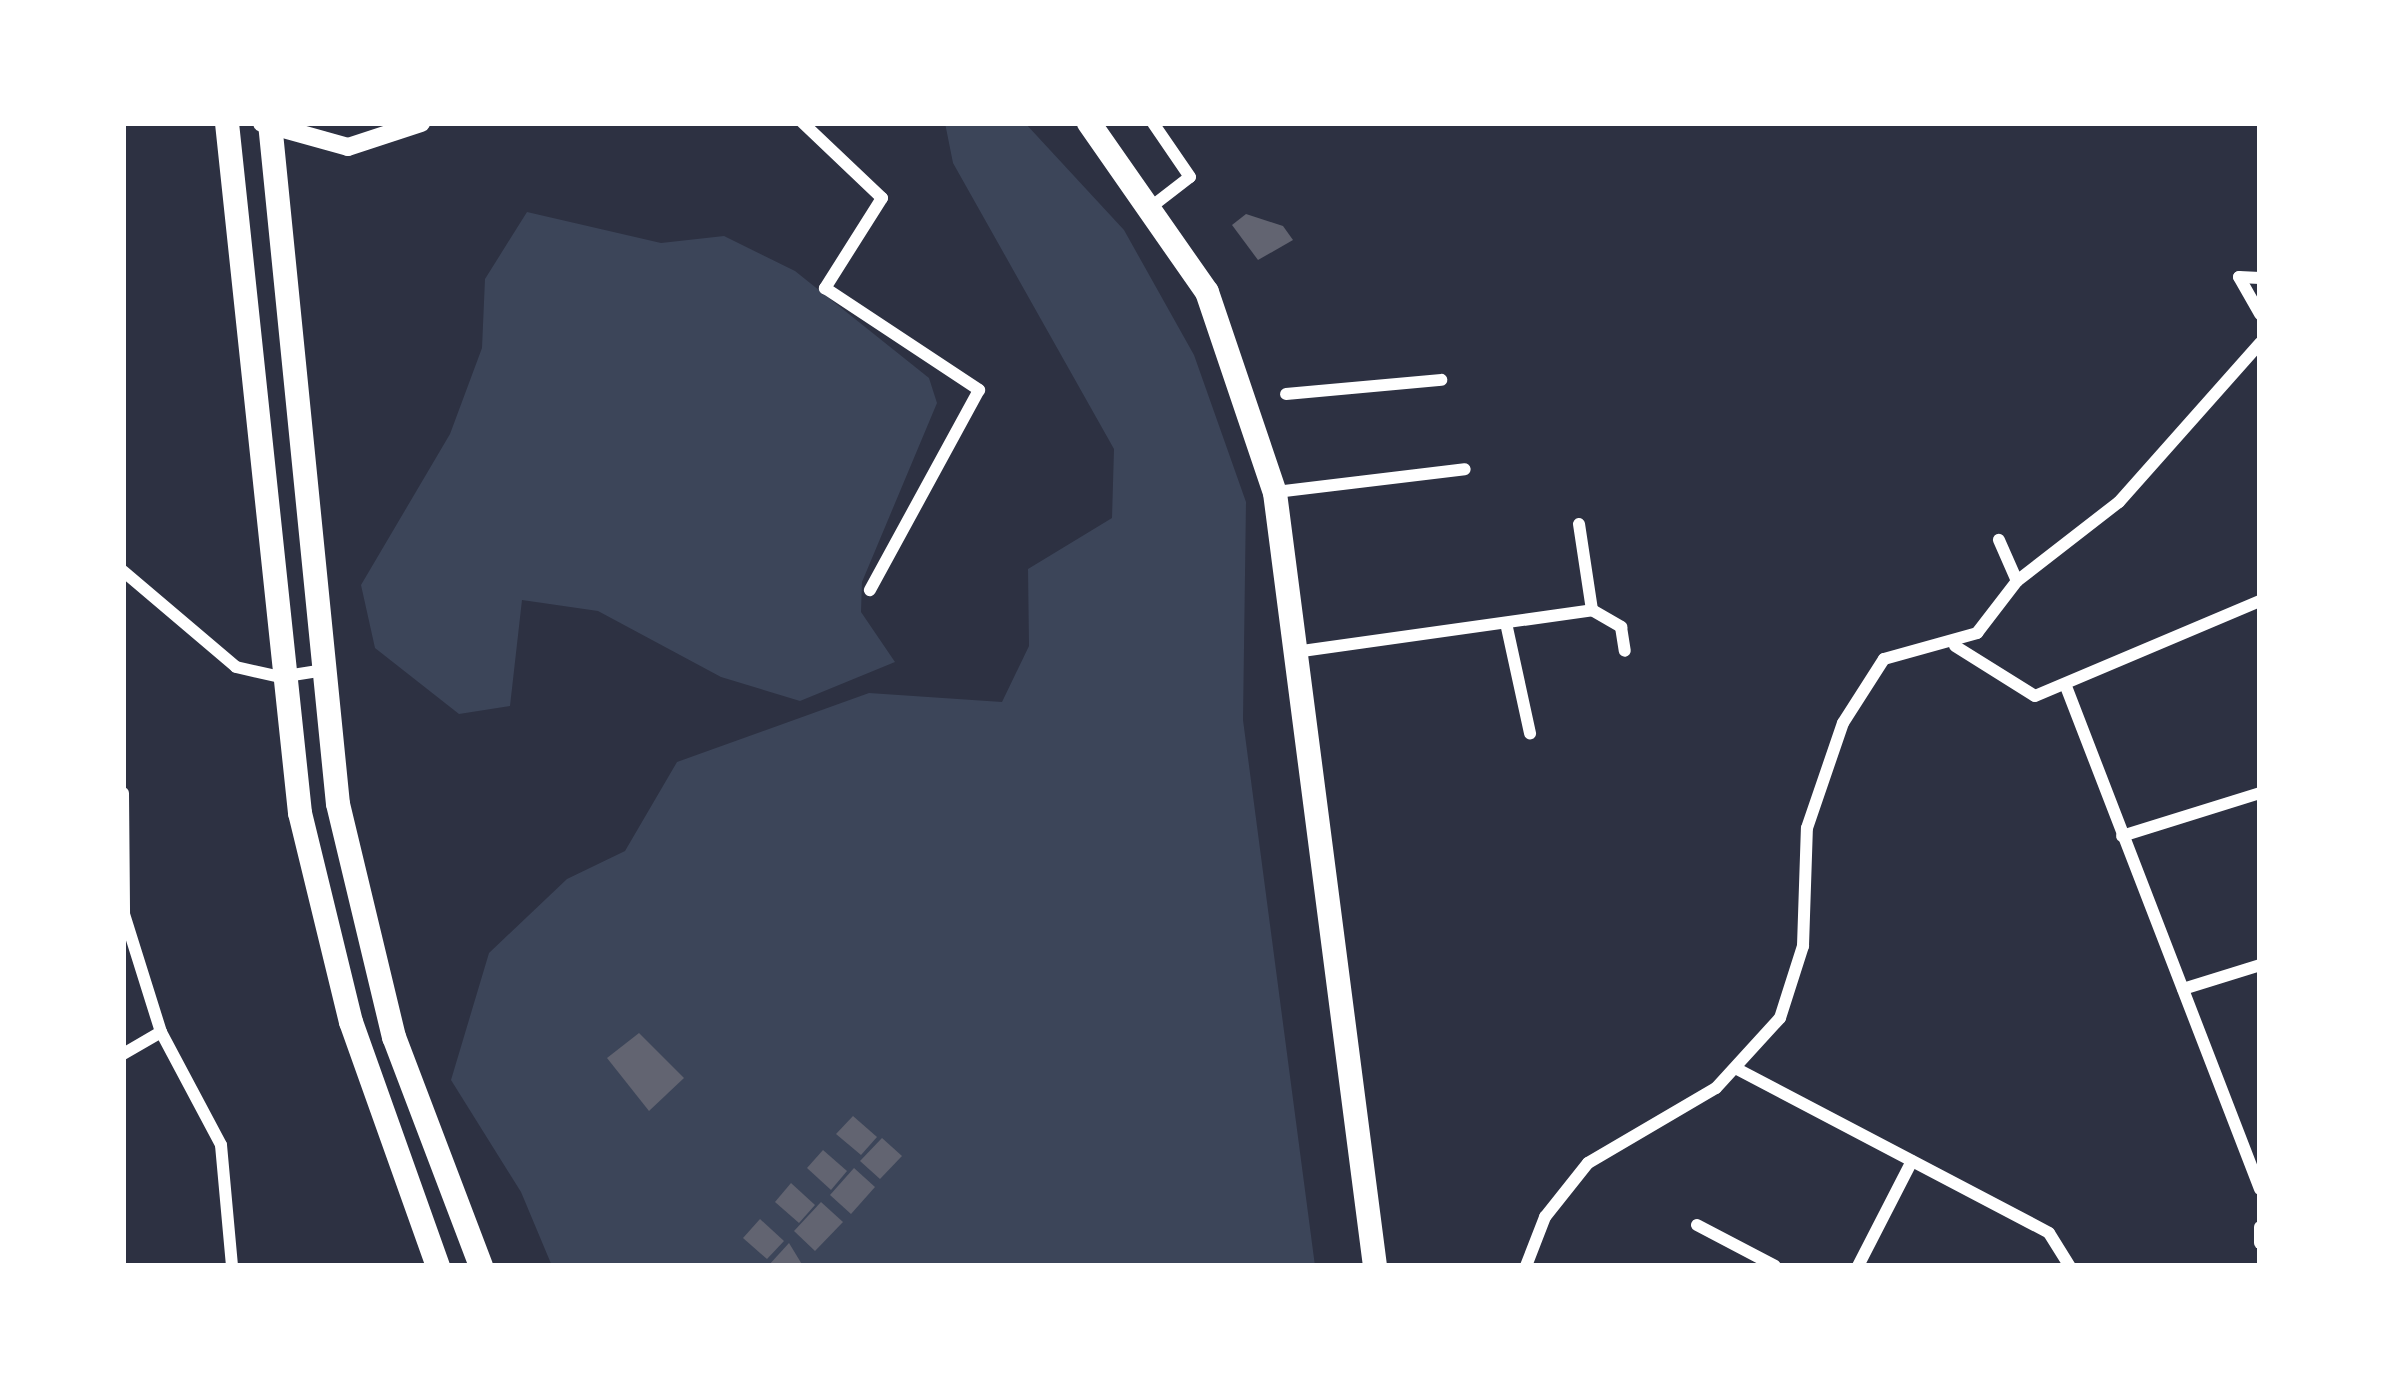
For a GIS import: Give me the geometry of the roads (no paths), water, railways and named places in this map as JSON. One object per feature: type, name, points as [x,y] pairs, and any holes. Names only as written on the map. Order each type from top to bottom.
[{"type":"main road","points":[[227,123],[280,677],[325,927],[438,1266]]},
{"type":"main road","points":[[1089,123],[1151,207],[1228,339],[1275,493],[1375,1266]]},
{"type":"main road","points":[[267,124],[338,804],[377,983],[481,1266]]},
{"type":"street","points":[[267,124],[372,147],[421,123]]},
{"type":"street","points":[[803,123],[882,197],[825,288],[979,390],[870,590]]},
{"type":"street","points":[[1151,207],[1190,177],[1153,123]]},
{"type":"street","points":[[2260,278],[2239,278],[2260,314]]},
{"type":"street","points":[[1955,646],[2018,581],[2119,502],[2260,343]]},
{"type":"street","points":[[1286,394],[1441,380]]},
{"type":"street","points":[[1275,493],[1465,469]]},
{"type":"street","points":[[1579,524],[1592,610]]},
{"type":"street","points":[[1999,540],[2018,581]]},
{"type":"street","points":[[123,571],[236,667],[280,677],[325,670]]},
{"type":"street","points":[[1526,1266],[1545,1217],[1588,1162],[1739,1070],[1799,972],[1807,828],[1856,698],[1898,650],[1955,646],[2036,696],[2067,688],[2260,601]]},
{"type":"street","points":[[1294,652],[1592,610],[1621,627],[1625,651]]},
{"type":"street","points":[[1506,623],[1530,733]]},
{"type":"street","points":[[2067,688],[2260,1189]]},
{"type":"street","points":[[123,793],[124,914],[160,1032],[220,1145],[232,1266]]},
{"type":"street","points":[[2122,836],[2260,793]]},
{"type":"street","points":[[2183,989],[2260,965]]},
{"type":"street","points":[[123,1054],[160,1032]]},
{"type":"street","points":[[1739,1070],[2049,1233],[2070,1266]]},
{"type":"street","points":[[2245,1146],[2260,1141]]},
{"type":"street","points":[[1858,1266],[1912,1161]]},
{"type":"street","points":[[1697,1225],[1774,1266]]},
{"type":"street","points":[[2260,1227],[2260,1243]]}]
